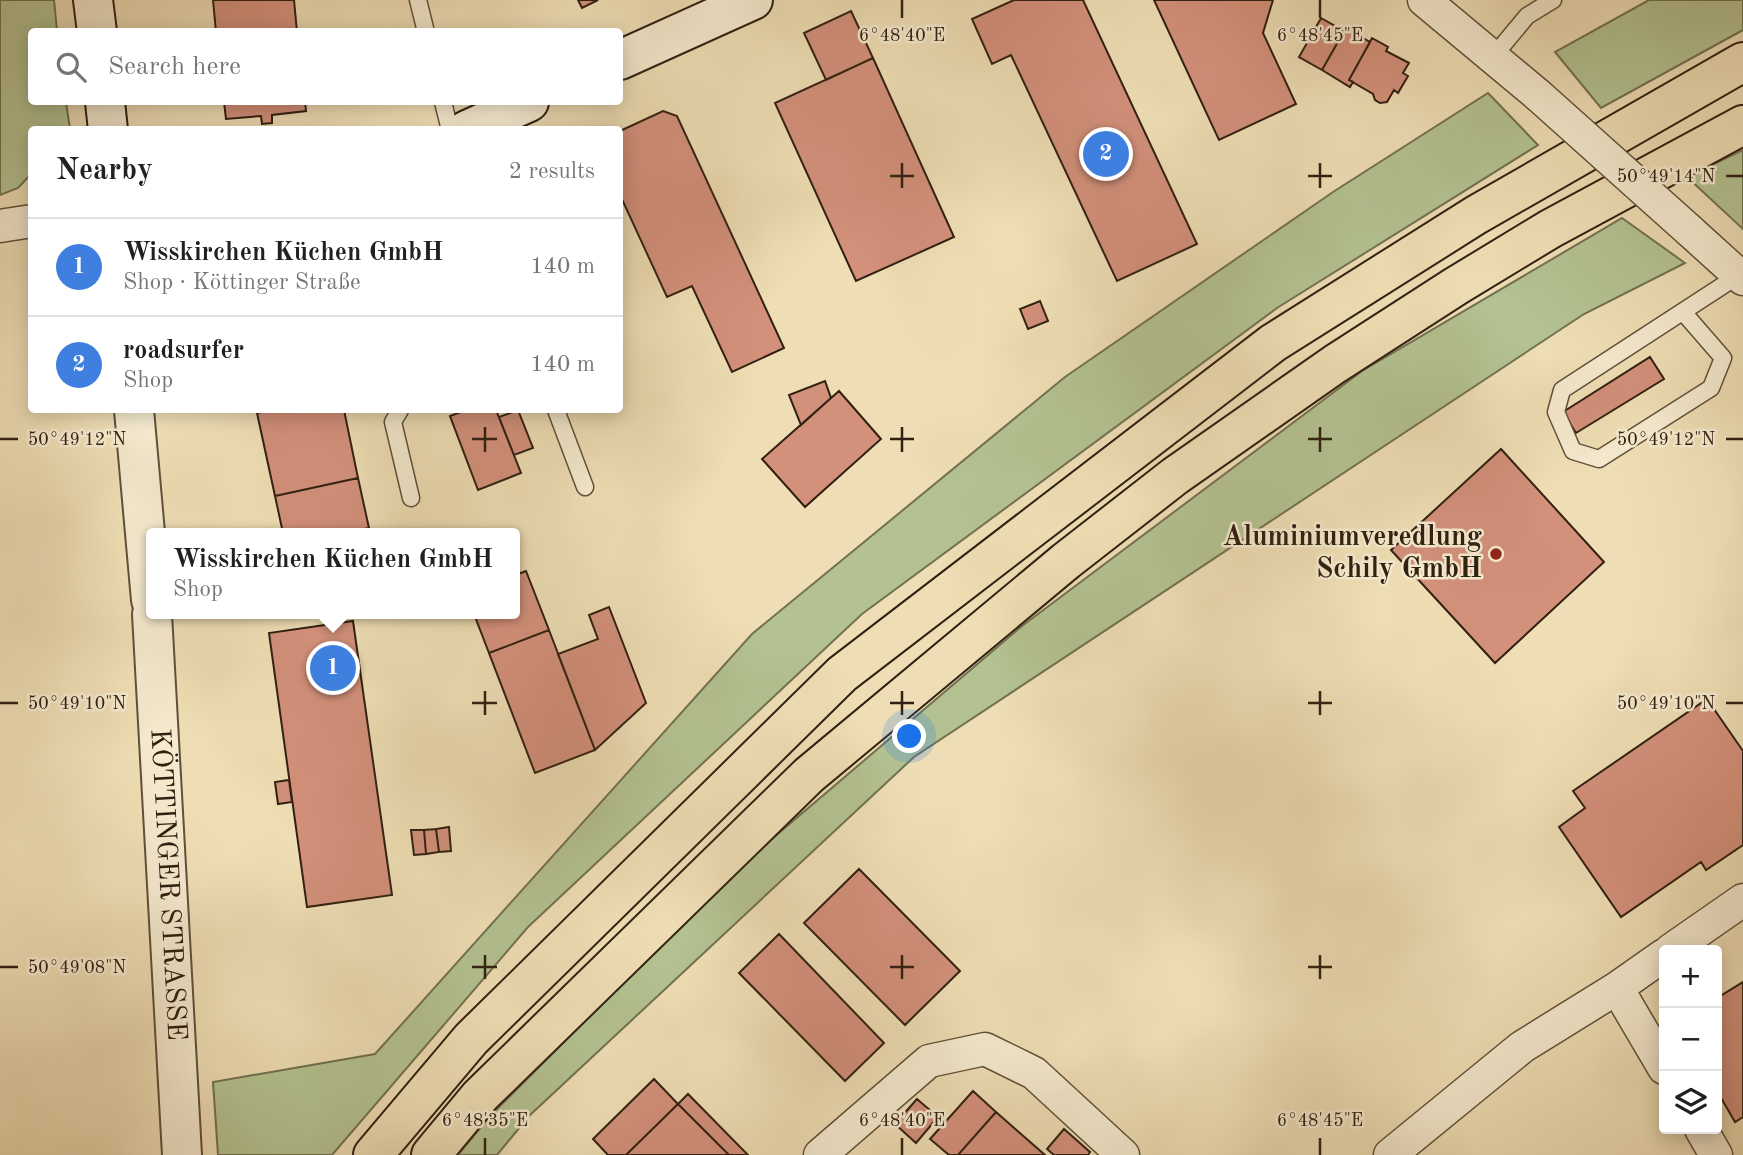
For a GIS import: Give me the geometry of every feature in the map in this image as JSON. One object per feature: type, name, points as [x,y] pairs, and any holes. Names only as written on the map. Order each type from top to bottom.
[{"type":"main road","points":[[373,1155],[471,1039],[842,674],[1273,344],[1476,215],[1743,62]]},
{"type":"main road","points":[[431,1155],[480,1096],[809,775],[1066,561],[1175,476],[1397,323],[1550,229],[1743,125]]},
{"type":"street","points":[[93,0],[96,28]]},
{"type":"street","points":[[623,59],[753,0]]},
{"type":"street","points":[[1423,0],[1538,95],[1741,277]]},
{"type":"street","points":[[105,105],[108,126]]},
{"type":"street","points":[[476,126],[522,105]]},
{"type":"street","points":[[0,226],[28,222]]},
{"type":"street","points":[[134,413],[146,544]]},
{"type":"street","name":"KÖTTINGER STRASSE","points":[[152,619],[182,1155]]},
{"type":"street","points":[[1678,945],[1743,900]]},
{"type":"street","points":[[1390,1155],[1522,1047],[1659,959]]},
{"type":"street","points":[[1617,988],[1659,1059]]},
{"type":"street","points":[[820,1155],[929,1061],[985,1049],[1034,1073],[1123,1155]]},
{"type":"street","points":[[1704,1134],[1716,1155]]},
{"type":"lane","points":[[418,0],[425,28]]},
{"type":"lane","points":[[1492,58],[1527,16],[1553,0]]},
{"type":"lane","points":[[444,105],[449,126]]},
{"type":"lane","points":[[1683,312],[1723,358],[1711,388],[1599,459],[1573,451],[1556,412],[1562,390],[1683,312],[1741,277]]},
{"type":"lane","points":[[557,413],[586,487]]},
{"type":"lane","points":[[393,414],[411,498]]},
{"type":"green space","points":[[0,0],[54,0],[57,28],[28,28],[28,105],[66,105],[70,126],[28,126],[28,177],[18,188],[0,195]]},
{"type":"green space","points":[[1649,0],[1743,0],[1743,30],[1601,108],[1555,52]]},
{"type":"green space","points":[[1488,93],[1538,145],[1277,308],[862,614],[528,927],[332,1155],[218,1155],[213,1082],[375,1054],[752,634],[1065,377],[1333,192]]},
{"type":"green space","points":[[1743,150],[1743,229],[1687,177]]},
{"type":"green space","points":[[1622,218],[1685,263],[1584,314],[914,757],[529,1116],[497,1155],[458,1155],[490,1116],[739,867],[1022,626],[1362,371]]},
{"type":"building","points":[[213,0],[294,0],[297,28],[216,28]]},
{"type":"building","points":[[578,0],[598,0],[582,8]]},
{"type":"building","points":[[1014,0],[1083,0],[1197,244],[1117,281],[1011,55],[992,64],[972,19]]},
{"type":"building","points":[[1154,0],[1273,0],[1263,33],[1296,104],[1219,140]]},
{"type":"building","points":[[851,11],[873,58],[826,80],[804,33]]},
{"type":"building","points":[[1321,18],[1344,31],[1322,70],[1299,57]]},
{"type":"building","points":[[1346,28],[1370,42],[1349,80],[1353,82],[1350,87],[1322,70]]},
{"type":"building","points":[[1372,38],[1388,47],[1386,51],[1409,63],[1403,73],[1408,76],[1398,93],[1394,90],[1387,102],[1380,103],[1375,100],[1373,94],[1349,80]]},
{"type":"building","points":[[873,58],[954,237],[856,281],[775,103]]},
{"type":"building","points":[[224,105],[305,105],[306,111],[272,115],[272,123],[262,124],[261,116],[226,119]]},
{"type":"building","points":[[663,111],[677,116],[784,348],[732,372],[692,286],[667,297],[623,202],[623,130]]},
{"type":"building","points":[[1040,301],[1048,321],[1028,329],[1020,309]]},
{"type":"building","points":[[1650,357],[1664,379],[1576,433],[1563,412]]},
{"type":"building","points":[[825,381],[831,398],[801,425],[789,395]]},
{"type":"building","points":[[839,391],[881,439],[805,507],[762,459]]},
{"type":"building","points":[[257,413],[345,413],[358,478],[275,496]]},
{"type":"building","points":[[458,413],[497,413],[521,473],[478,490],[450,416]]},
{"type":"building","points":[[519,413],[533,448],[514,455],[499,417]]},
{"type":"building","name":"Aluminiumveredlung Schily GmbH","points":[[1501,449],[1604,562],[1495,663],[1391,550]]},
{"type":"building","points":[[358,478],[369,528],[282,528],[275,496]]},
{"type":"building","points":[[526,571],[549,630],[489,653],[476,619],[520,619],[520,573]]},
{"type":"building","points":[[609,607],[646,703],[595,750],[558,654],[598,639],[589,615]]},
{"type":"building","points":[[353,621],[392,895],[307,907],[269,633]]},
{"type":"building","points":[[549,630],[595,750],[535,773],[489,653]]},
{"type":"building","points":[[1707,699],[1743,751],[1743,845],[1706,870],[1701,862],[1621,917],[1559,827],[1585,808],[1573,791]]},
{"type":"building","points":[[289,780],[292,802],[278,804],[275,782]]},
{"type":"building","points":[[449,827],[451,851],[439,852],[436,829]]},
{"type":"building","points":[[436,829],[439,852],[426,854],[424,830]]},
{"type":"building","points":[[411,830],[424,830],[426,854],[414,855]]},
{"type":"building","points":[[859,869],[960,971],[905,1025],[804,923]]},
{"type":"building","points":[[779,934],[884,1043],[845,1081],[739,973]]},
{"type":"building","points":[[1743,982],[1743,1117],[1735,1122],[1722,1100],[1722,995]]},
{"type":"building","points":[[654,1079],[678,1104],[626,1155],[608,1155],[593,1139]]},
{"type":"building","points":[[973,1091],[996,1112],[958,1155],[949,1155],[930,1139]]},
{"type":"building","points":[[688,1094],[748,1155],[729,1155],[678,1104]]},
{"type":"building","points":[[917,1099],[938,1117],[916,1143],[895,1124]]},
{"type":"building","points":[[678,1104],[729,1155],[626,1155]]},
{"type":"building","points":[[996,1112],[1045,1155],[958,1155]]},
{"type":"building","points":[[1064,1129],[1090,1152],[1088,1155],[1054,1155],[1047,1149]]},
{"type":"place","name":"roadsurfer","points":[[1106,154]]},
{"type":"place","name":"Aluminiumveredlung Schily GmbH","points":[[1496,554]]},
{"type":"place","name":"Wisskirchen Küchen GmbH","points":[[333,668]]}]
